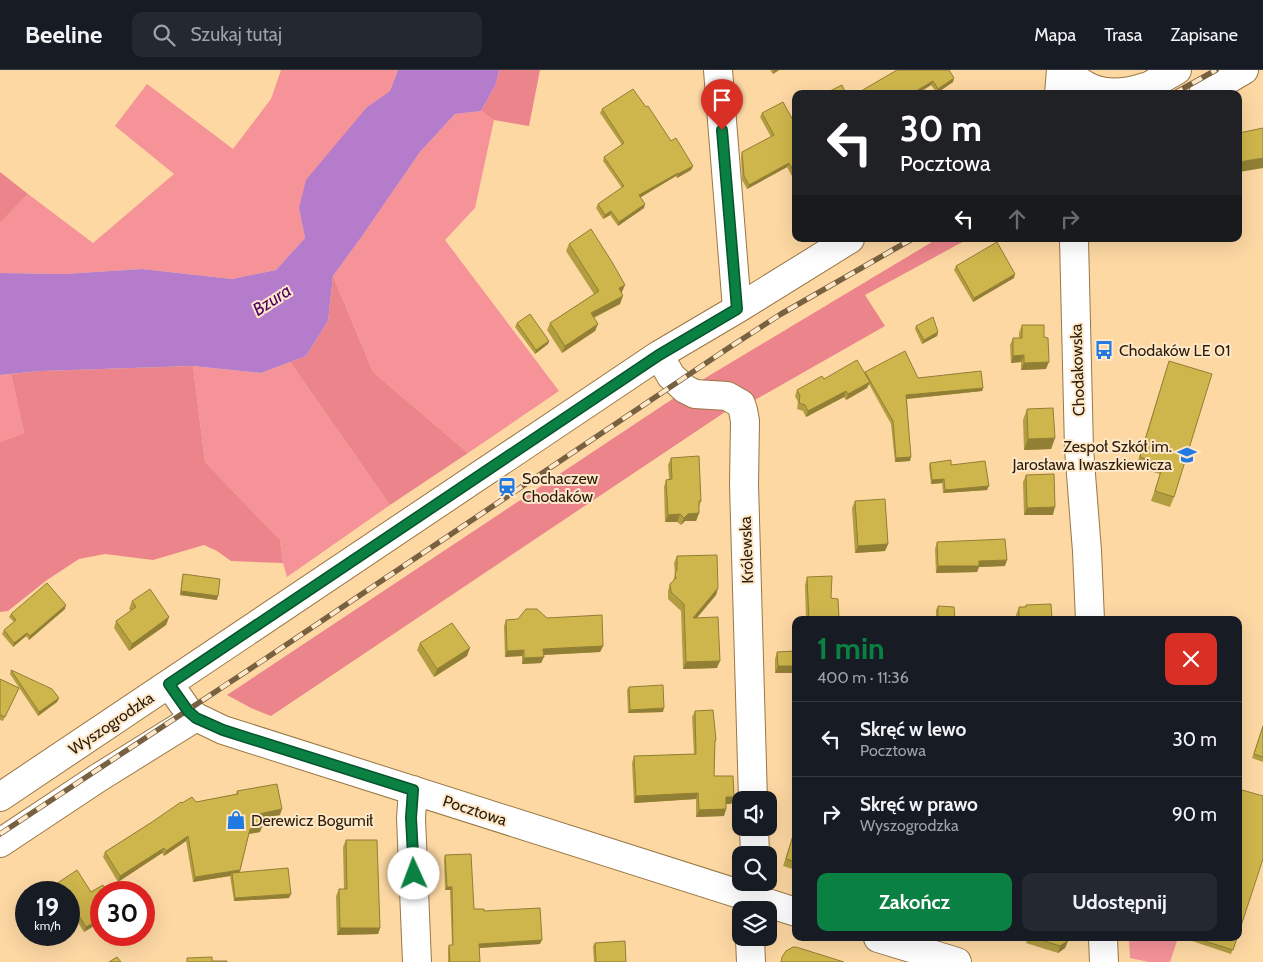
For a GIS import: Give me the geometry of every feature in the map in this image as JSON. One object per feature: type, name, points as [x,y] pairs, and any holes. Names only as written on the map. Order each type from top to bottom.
[{"type":"street","points":[[718,70],[737,309]]},
{"type":"street","points":[[1060,90],[1061,70]]},
{"type":"street","points":[[1067,70],[1085,85],[1097,90]]},
{"type":"street","points":[[1140,90],[1177,70]]},
{"type":"street","points":[[1210,90],[1244,70]]},
{"type":"street","name":"Wyszogrodzka","points":[[0,797],[659,355],[845,242]]},
{"type":"street","name":"Chodakowska","points":[[1074,242],[1079,449],[1090,616]]},
{"type":"street","name":"Królewska","points":[[659,355],[671,376],[685,389],[695,394],[727,396],[741,404],[743,410],[745,421],[744,484],[754,791]]},
{"type":"street","name":"Pocztowa","points":[[169,684],[188,711],[196,718],[223,730],[756,897],[792,910]]},
{"type":"street","points":[[0,843],[98,778],[196,718]]},
{"type":"street","points":[[413,790],[411,818],[417,962]]},
{"type":"street","points":[[888,941],[957,962]]},
{"type":"street","points":[[1102,941],[1104,962]]},
{"type":"street","points":[[750,946],[751,962]]},
{"type":"shaded area","points":[[281,70],[398,70],[390,91],[367,107],[299,208],[305,238],[276,270],[232,279],[142,269],[64,274],[0,273],[0,223],[28,194],[93,243],[174,174],[115,126],[147,84],[233,149],[271,99]]},
{"type":"shaded area","points":[[499,70],[540,70],[529,126],[494,120],[481,111],[496,84]]},
{"type":"shaded area","points":[[481,111],[494,120],[475,208],[445,240],[559,391],[468,453],[373,372],[333,276],[420,152],[455,114]]},
{"type":"shaded area","points":[[0,172],[28,194],[0,223]]},
{"type":"shaded area","points":[[932,242],[962,242],[865,295],[885,326],[746,405],[697,383]]},
{"type":"shaded area","points":[[333,276],[373,372],[468,453],[390,505],[290,362],[306,356],[328,321]]},
{"type":"shaded area","points":[[290,362],[390,505],[287,577],[280,540],[205,462],[193,366],[261,373]]},
{"type":"shaded area","points":[[193,366],[205,462],[280,540],[283,563],[231,561],[204,545],[153,560],[105,554],[79,559],[47,580],[8,611],[0,612],[0,442],[24,433],[11,374],[40,371]]},
{"type":"shaded area","points":[[11,374],[24,433],[0,442],[0,375]]},
{"type":"shaded area","points":[[677,396],[734,406],[271,716],[227,695]]},
{"type":"shaded area","points":[[1129,941],[1177,941],[1170,962],[1149,962],[1130,958]]},
{"type":"water","name":"Bzura","points":[[398,70],[499,70],[496,84],[481,111],[455,114],[420,152],[333,276],[328,321],[306,356],[261,373],[193,366],[40,371],[0,375],[0,273],[64,274],[142,269],[232,279],[276,270],[305,238],[299,208],[306,180],[367,107],[390,91]]},
{"type":"building","points":[[897,70],[949,70],[954,78],[938,89],[933,81],[918,90],[863,90]]},
{"type":"building","points":[[842,85],[844,90],[832,90]]},
{"type":"building","points":[[633,89],[646,107],[648,106],[671,141],[676,138],[693,166],[639,195],[645,204],[619,222],[611,211],[605,215],[598,204],[624,186],[604,157],[624,143],[602,109]]},
{"type":"building","points":[[783,102],[792,118],[792,168],[789,163],[749,185],[744,176],[742,152],[774,135],[762,113]]},
{"type":"building","points":[[1263,128],[1263,158],[1242,162],[1242,132]]},
{"type":"building","points":[[591,229],[625,285],[619,288],[623,296],[591,313],[598,324],[565,346],[550,323],[599,291],[569,244]]},
{"type":"building","points":[[997,242],[1015,274],[974,298],[956,266]]},
{"type":"building","points":[[530,314],[549,341],[536,350],[517,323]]},
{"type":"building","points":[[933,317],[938,332],[924,340],[916,326]]},
{"type":"building","points":[[1022,325],[1044,325],[1044,337],[1048,338],[1049,362],[1024,363],[1024,355],[1013,356],[1013,338],[1022,338]]},
{"type":"building","points":[[905,351],[918,378],[981,371],[983,388],[906,395],[911,457],[896,458],[893,421],[865,372]]},
{"type":"building","points":[[857,360],[870,382],[848,394],[846,391],[808,411],[805,405],[799,403],[800,396],[797,390],[822,376],[824,379]]},
{"type":"building","points":[[1169,361],[1212,374],[1174,497],[1155,491],[1163,464],[1140,457]]},
{"type":"building","points":[[1053,408],[1055,438],[1028,439],[1027,409]]},
{"type":"building","points":[[699,456],[701,501],[699,501],[699,513],[688,514],[684,518],[680,514],[668,515],[666,480],[672,479],[671,458]]},
{"type":"building","points":[[951,460],[951,465],[985,461],[989,486],[945,490],[944,479],[932,480],[930,463]]},
{"type":"building","points":[[1054,474],[1055,507],[1027,508],[1026,475]]},
{"type":"building","points":[[885,499],[888,544],[858,546],[855,501]]},
{"type":"building","points":[[1005,539],[1007,560],[979,561],[979,566],[938,566],[937,542]]},
{"type":"building","points":[[717,555],[718,588],[693,618],[718,617],[720,661],[686,662],[684,604],[671,592],[670,584],[676,578],[677,556]]},
{"type":"building","points":[[183,574],[220,579],[218,596],[181,591]]},
{"type":"building","points":[[832,576],[831,598],[838,599],[839,616],[809,616],[807,577]]},
{"type":"building","points":[[47,583],[66,605],[30,636],[27,633],[14,643],[4,630],[16,620],[11,614]]},
{"type":"building","points":[[150,589],[169,617],[132,644],[116,621],[136,607],[132,601]]},
{"type":"building","points":[[1051,604],[1052,616],[1019,616],[1019,607],[1026,607],[1026,605]]},
{"type":"building","points":[[938,606],[954,607],[955,616],[938,616]]},
{"type":"building","points":[[526,609],[537,609],[547,618],[602,615],[603,646],[543,649],[544,657],[524,658],[524,650],[507,651],[506,620],[518,619]]},
{"type":"building","points":[[452,623],[470,648],[437,669],[420,643]]},
{"type":"building","points":[[792,651],[792,666],[778,666],[777,652]]},
{"type":"building","points":[[11,670],[52,689],[59,698],[39,712]]},
{"type":"building","points":[[0,679],[19,688],[5,717],[0,715]]},
{"type":"building","points":[[663,685],[664,708],[630,710],[629,687]]},
{"type":"building","points":[[713,710],[716,740],[714,776],[733,776],[734,791],[732,791],[732,797],[726,797],[726,809],[699,810],[698,793],[636,796],[634,756],[696,754],[695,711]]},
{"type":"building","points":[[1263,726],[1263,757],[1254,754]]},
{"type":"building","points":[[277,784],[282,809],[259,814],[262,827],[250,829],[240,870],[195,877],[188,836],[166,851],[164,848],[120,876],[105,852],[181,802],[192,797],[196,802],[238,794],[237,791]]},
{"type":"building","points":[[1242,790],[1263,796],[1263,859],[1242,923]]},
{"type":"building","points":[[792,839],[792,861],[786,859]]},
{"type":"building","points":[[346,840],[377,840],[380,928],[340,928],[339,889],[347,889]]},
{"type":"building","points":[[471,854],[474,909],[484,909],[484,911],[540,908],[542,940],[479,944],[480,962],[450,962],[449,945],[453,945],[452,887],[447,887],[445,855]]},
{"type":"building","points":[[288,868],[291,894],[235,898],[232,873]]},
{"type":"building","points":[[77,870],[90,890],[90,925],[86,927],[80,918],[80,881],[60,881]]},
{"type":"building","points":[[625,941],[626,962],[596,962],[595,943]]},
{"type":"building","points":[[1044,941],[1068,941],[1060,946]]},
{"type":"building","points":[[1204,941],[1236,941],[1233,950]]},
{"type":"building","points":[[793,947],[844,962],[781,962],[786,951]]},
{"type":"building","points":[[117,957],[121,962],[109,962]]},
{"type":"building","points":[[212,957],[212,961],[227,962],[187,962],[187,958]]},
{"type":"railway","points":[[1180,90],[1216,70]]},
{"type":"railway","points":[[0,834],[730,347],[781,314],[907,242]]},
{"type":"place","name":"Chodaków LE 01","points":[[1104,350]]},
{"type":"place","name":"Zespoł Szkół im. Jarosława Iwaszkiewicza","points":[[1187,455]]},
{"type":"place","name":"Sochaczew Chodaków","points":[[507,487]]},
{"type":"place","name":"Derewicz Bogumił","points":[[236,820]]},
{"type":"route","points":[[414,874],[411,818],[413,790],[223,730],[196,718],[188,711],[169,684],[659,355],[737,309],[722,130]]}]
